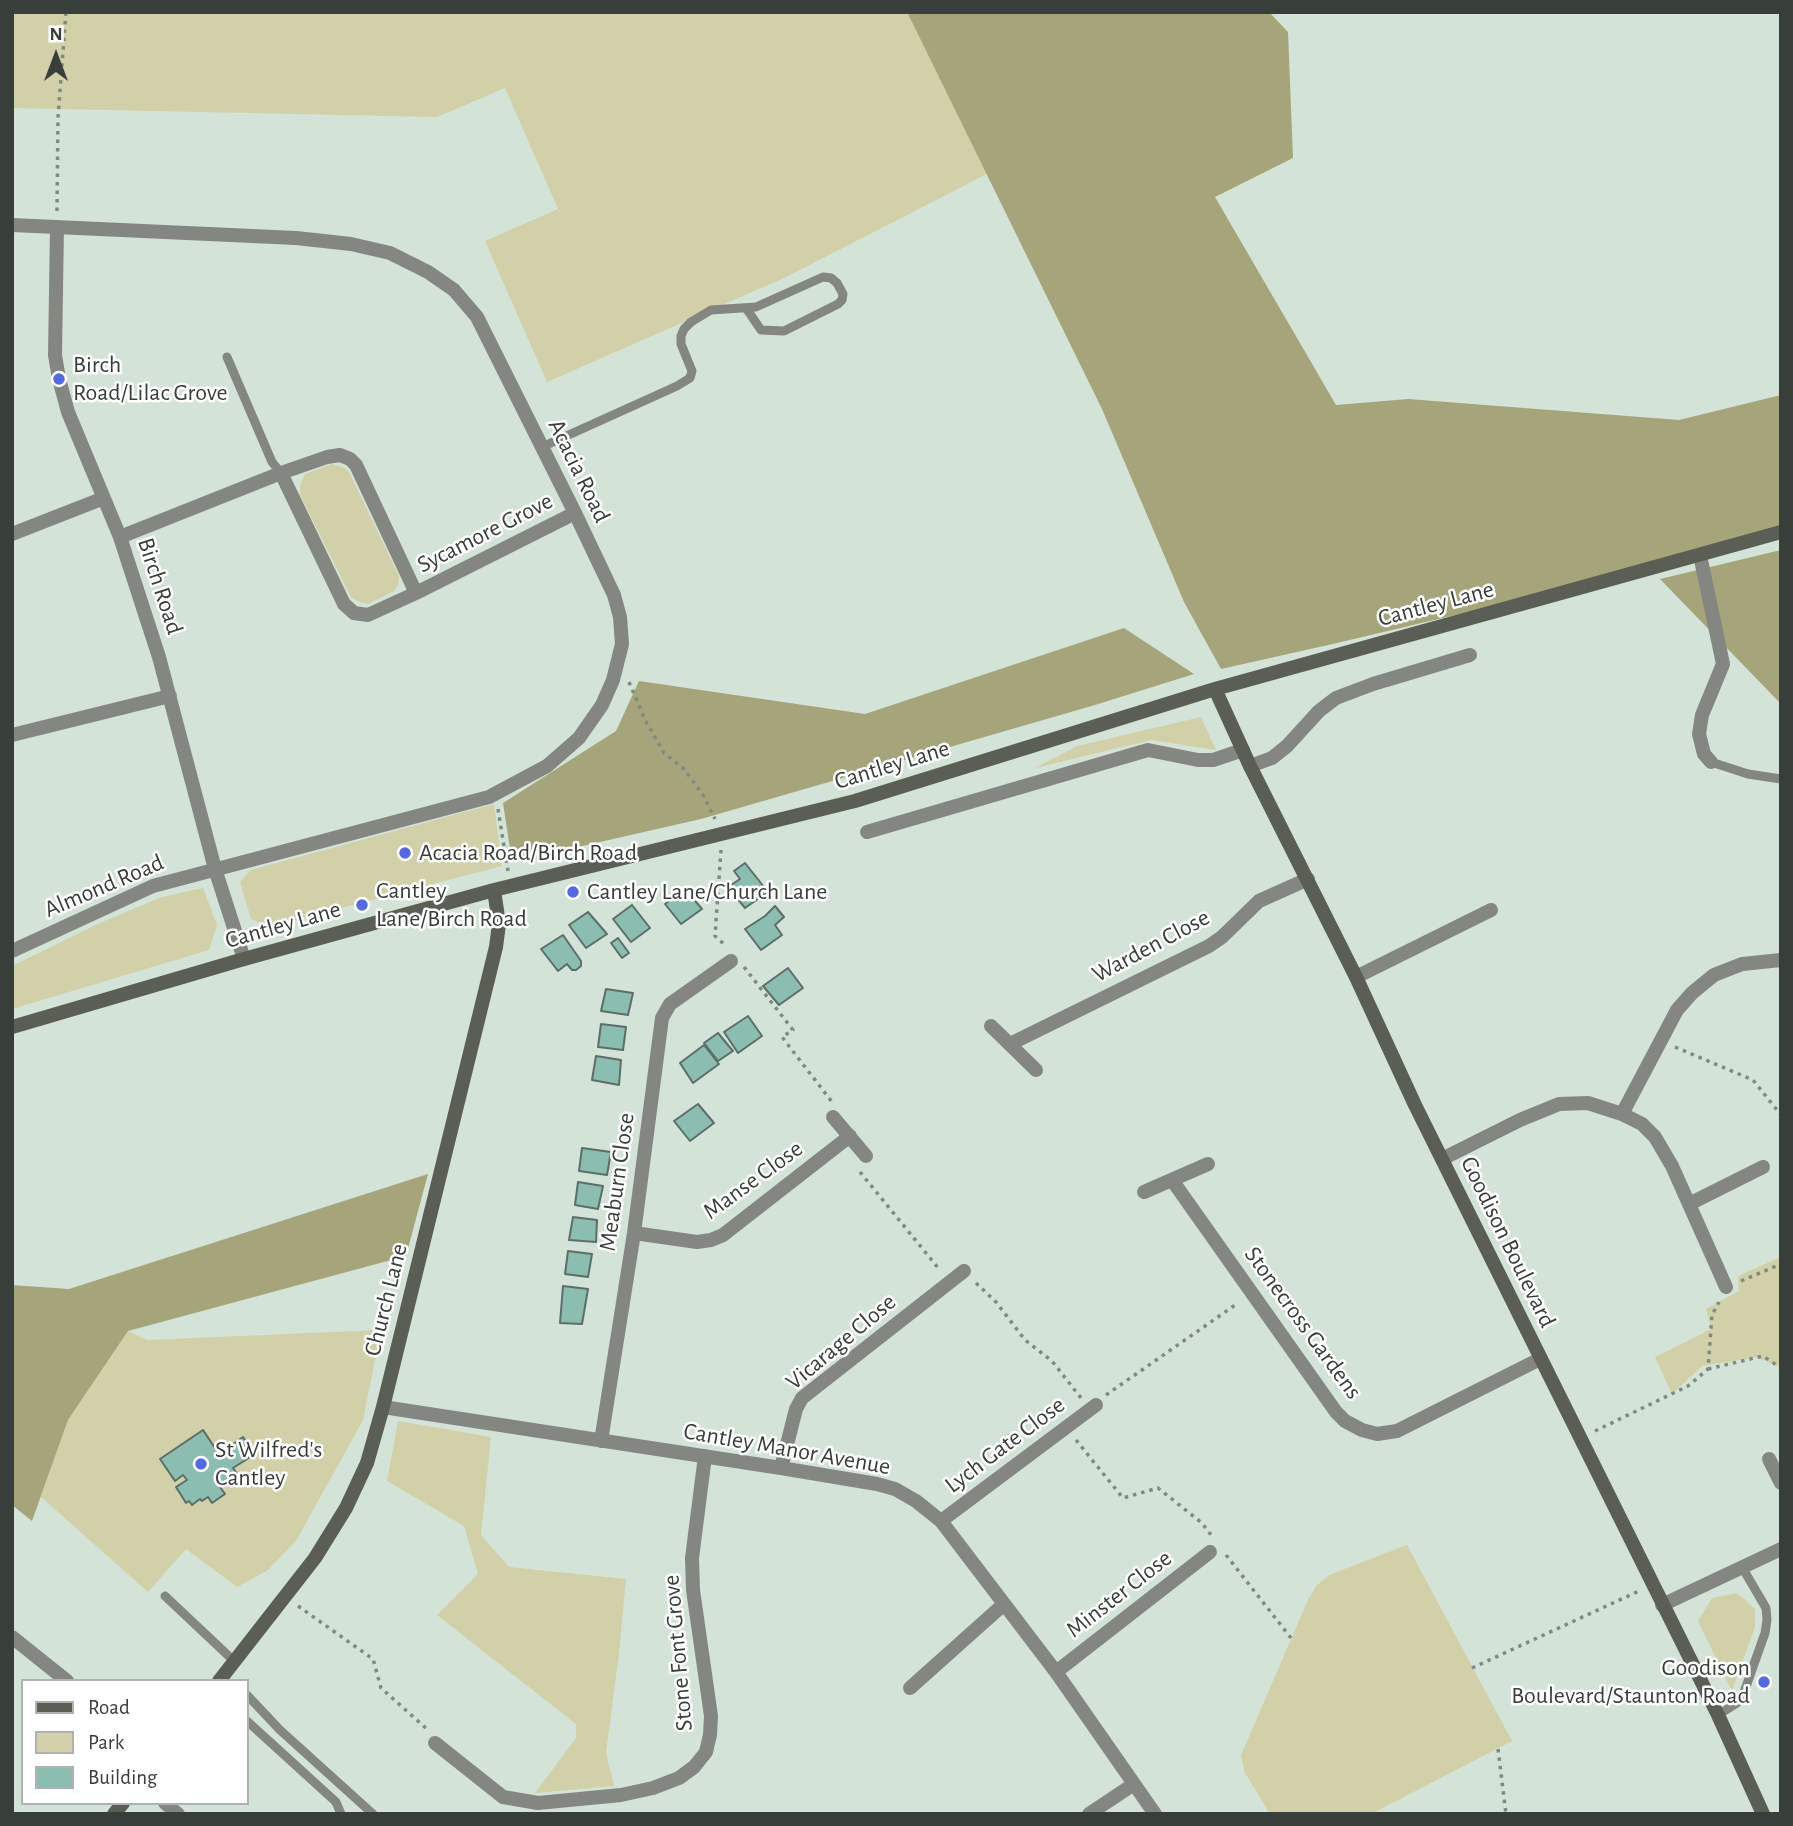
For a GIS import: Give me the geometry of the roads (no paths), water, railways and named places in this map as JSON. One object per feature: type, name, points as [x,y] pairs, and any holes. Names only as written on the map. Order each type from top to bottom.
[{"type":"street","name":"Acacia Road","points":[[12,225],[296,238],[351,244],[390,253],[428,272],[454,290],[477,317],[614,595],[620,617],[622,644],[613,680],[602,705],[579,738],[547,766],[489,797],[215,869]]},
{"type":"street","name":"Birch Road","points":[[57,227],[55,355],[68,412],[120,537],[170,695],[215,869],[244,959]]},
{"type":"street","name":"Sycamore Grove","points":[[120,537],[281,473],[340,455],[356,465],[416,593]]},
{"type":"street","name":"Sycamore Grove","points":[[281,473],[344,604],[354,612],[368,615],[575,513]]},
{"type":"street","points":[[12,534],[104,498]]},
{"type":"street","name":"Cantley Lane","points":[[12,1027],[494,890],[855,801],[1215,689],[1781,532]]},
{"type":"street","points":[[1700,555],[1723,664],[1702,715],[1699,734],[1704,754],[1711,762]]},
{"type":"street","points":[[1250,766],[1272,758],[1287,746],[1319,711],[1336,698],[1470,655]]},
{"type":"street","name":"Goodison Boulevard","points":[[1215,689],[1250,766],[1356,977],[1415,1105],[1718,1715],[1763,1814]]},
{"type":"street","points":[[12,736],[170,695]]},
{"type":"street","points":[[867,832],[1148,750],[1198,760],[1213,760],[1243,750]]},
{"type":"street","name":"Almond Road","points":[[12,951],[153,886],[215,869]]},
{"type":"street","name":"Warden Close","points":[[1010,1044],[1209,946],[1259,901],[1308,879]]},
{"type":"street","name":"Church Lane","points":[[228,1674],[315,1558],[346,1508],[367,1463],[496,947],[499,924],[494,890]]},
{"type":"street","points":[[1356,977],[1492,910]]},
{"type":"street","name":"Meaburn Close","points":[[601,1441],[634,1233],[662,1018],[670,1004],[734,959]]},
{"type":"street","points":[[1622,1114],[1677,1010],[1692,993],[1714,975],[1742,964],[1781,960]]},
{"type":"street","points":[[991,1026],[1036,1070]]},
{"type":"street","points":[[1442,1159],[1520,1120],[1559,1104],[1588,1103],[1622,1114],[1642,1124],[1655,1137],[1672,1166],[1726,1287]]},
{"type":"street","points":[[833,1117],[866,1156]]},
{"type":"street","name":"Manse Close","points":[[634,1233],[697,1242],[723,1235],[850,1136]]},
{"type":"street","points":[[1144,1192],[1208,1164]]},
{"type":"street","points":[[1689,1204],[1763,1167]]},
{"type":"street","name":"Stonecross Gardens","points":[[1172,1180],[1336,1412],[1345,1421],[1362,1430],[1377,1434],[1396,1431],[1540,1359]]},
{"type":"street","name":"Vicarage Close","points":[[781,1468],[796,1409],[802,1398],[964,1271]]},
{"type":"street","name":"Lych Gate Close","points":[[941,1521],[1096,1405]]},
{"type":"street","name":"Cantley Manor Avenue","points":[[383,1407],[781,1468],[895,1489],[916,1501],[941,1521],[1056,1672],[1155,1814]]},
{"type":"street","name":"Stone Font Grove","points":[[435,1743],[503,1797],[538,1803],[621,1795],[653,1788],[679,1778],[694,1767],[706,1752],[710,1726],[693,1590],[692,1558],[705,1456]]},
{"type":"street","points":[[1769,1460],[1781,1483]]},
{"type":"street","name":"Minster Close","points":[[1056,1672],[1214,1548]]},
{"type":"street","points":[[1662,1605],[1781,1549]]},
{"type":"street","points":[[910,1688],[1004,1604]]},
{"type":"street","points":[[12,1637],[64,1679]]},
{"type":"street","points":[[1089,1814],[1134,1784]]},
{"type":"lane","points":[[542,447],[690,378],[692,371],[681,344],[681,336],[691,322],[711,310],[756,307],[822,277],[831,278],[843,294],[838,304],[784,331],[761,330],[746,309]]},
{"type":"lane","points":[[227,358],[272,462],[281,473]]},
{"type":"lane","points":[[1711,762],[1748,774],[1781,779]]},
{"type":"lane","points":[[1718,1715],[1737,1703],[1743,1695],[1765,1633],[1766,1608],[1742,1567]]},
{"type":"lane","points":[[165,1596],[228,1674]]},
{"type":"lane","points":[[248,1696],[280,1730],[373,1814]]},
{"type":"lane","points":[[248,1722],[336,1802],[341,1814]]},
{"type":"place","name":"Birch Road/Lilac Grove","points":[[59,379]]},
{"type":"place","name":"Acacia Road/Birch Road","points":[[405,853]]},
{"type":"place","name":"Cantley Lane/Church Lane","points":[[573,892]]},
{"type":"place","name":"Cantley Lane/Birch Road","points":[[362,905]]},
{"type":"place","name":"St Wilfred's Cantley","points":[[201,1464]]},
{"type":"place","name":"Goodison Boulevard/Staunton Road","points":[[1764,1682]]}]
